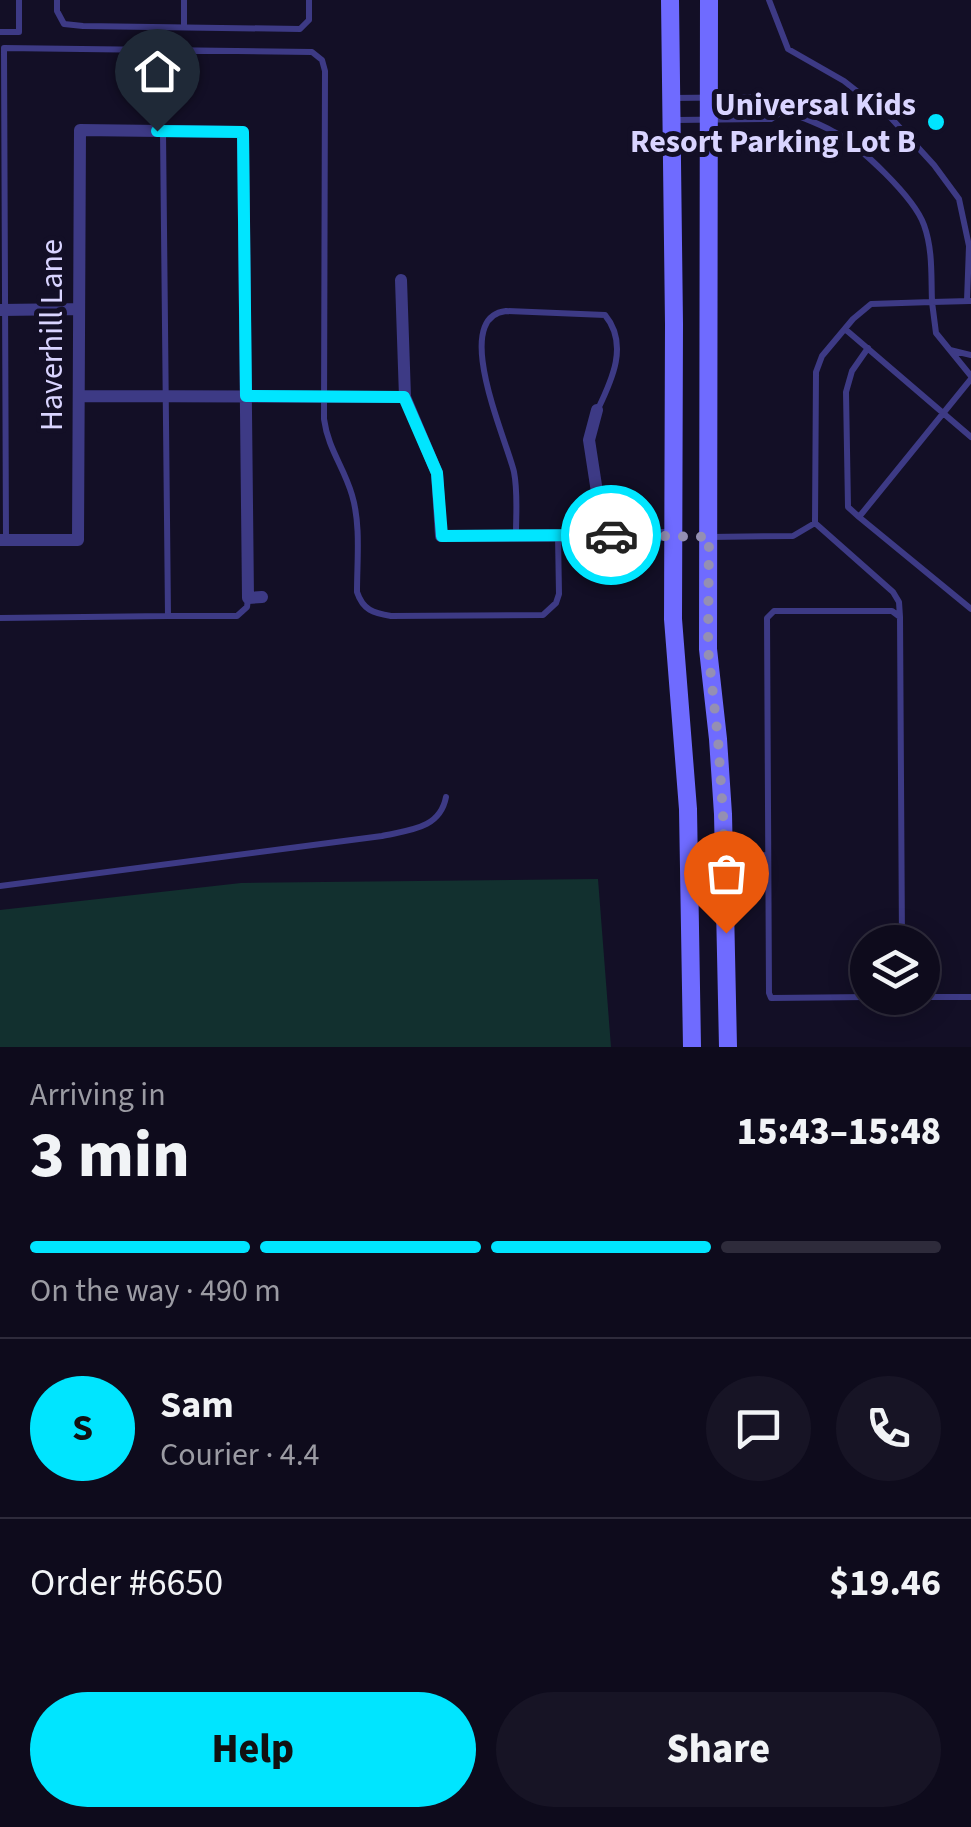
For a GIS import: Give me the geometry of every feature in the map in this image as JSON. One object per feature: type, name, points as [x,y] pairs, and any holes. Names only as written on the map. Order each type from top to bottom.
[{"type":"main road","points":[[670,0],[673,618],[688,809],[692,1047]]},
{"type":"main road","points":[[709,0],[708,649],[718,739],[724,856],[728,1047]]},
{"type":"main road","points":[[674,535],[709,537]]},
{"type":"street","name":"Haverhill Lane","points":[[3,540],[78,540],[80,130],[160,131]]},
{"type":"street","points":[[160,131],[243,132],[246,396],[255,598]]},
{"type":"street","points":[[401,280],[404,397],[437,473],[442,536],[674,535]]},
{"type":"street","points":[[3,310],[79,309]]},
{"type":"street","points":[[79,396],[404,397]]},
{"type":"street","points":[[597,410],[589,440],[600,535]]},
{"type":"lane","points":[[0,32],[19,32],[19,0]]},
{"type":"lane","points":[[57,0],[57,11],[64,24],[300,29],[309,20],[310,0]]},
{"type":"lane","points":[[184,0],[184,28]]},
{"type":"lane","points":[[769,0],[788,49],[844,80],[891,118],[934,164],[959,199],[969,246],[969,301],[871,304],[822,356],[816,372],[814,523],[899,602],[902,925]]},
{"type":"lane","points":[[3,540],[2,48],[312,52],[322,60],[326,436],[354,505],[357,592],[361,603],[366,609],[391,616],[543,615],[560,594],[558,535]]},
{"type":"lane","points":[[157,50],[168,616]]},
{"type":"lane","points":[[671,98],[768,98],[784,110],[834,132],[868,156],[923,220],[930,248],[936,333],[971,377],[859,517]]},
{"type":"lane","points":[[671,120],[771,118],[784,110]]},
{"type":"lane","points":[[516,536],[515,478],[490,402],[484,370],[486,321],[506,311],[605,315],[614,328],[617,352],[613,379],[597,410]]},
{"type":"lane","points":[[845,329],[971,436]]},
{"type":"lane","points":[[868,348],[852,371],[846,392],[848,507],[971,609]]},
{"type":"lane","points":[[948,350],[971,355]]},
{"type":"lane","points":[[709,537],[793,536],[814,523]]},
{"type":"lane","points":[[0,618],[237,616],[255,598]]},
{"type":"lane","points":[[850,997],[771,998],[769,993],[767,618],[774,611],[892,612],[900,618]]},
{"type":"lane","points":[[0,886],[382,836],[440,816],[446,797]]},
{"type":"lane","points":[[724,856],[768,855]]},
{"type":"lane","points":[[940,997],[971,997]]},
{"type":"green space","points":[[598,879],[611,1047],[0,1047],[0,910],[241,883]]},
{"type":"way so far","points":[[611,535],[709,537],[708,649],[723,814],[726,933]]},
{"type":"place","name":"Universal Kids Resort Parking Lot B","points":[[936,122]]},
{"type":"route","points":[[157,131],[243,132],[246,396],[404,397],[437,473],[442,536],[611,535]]}]
